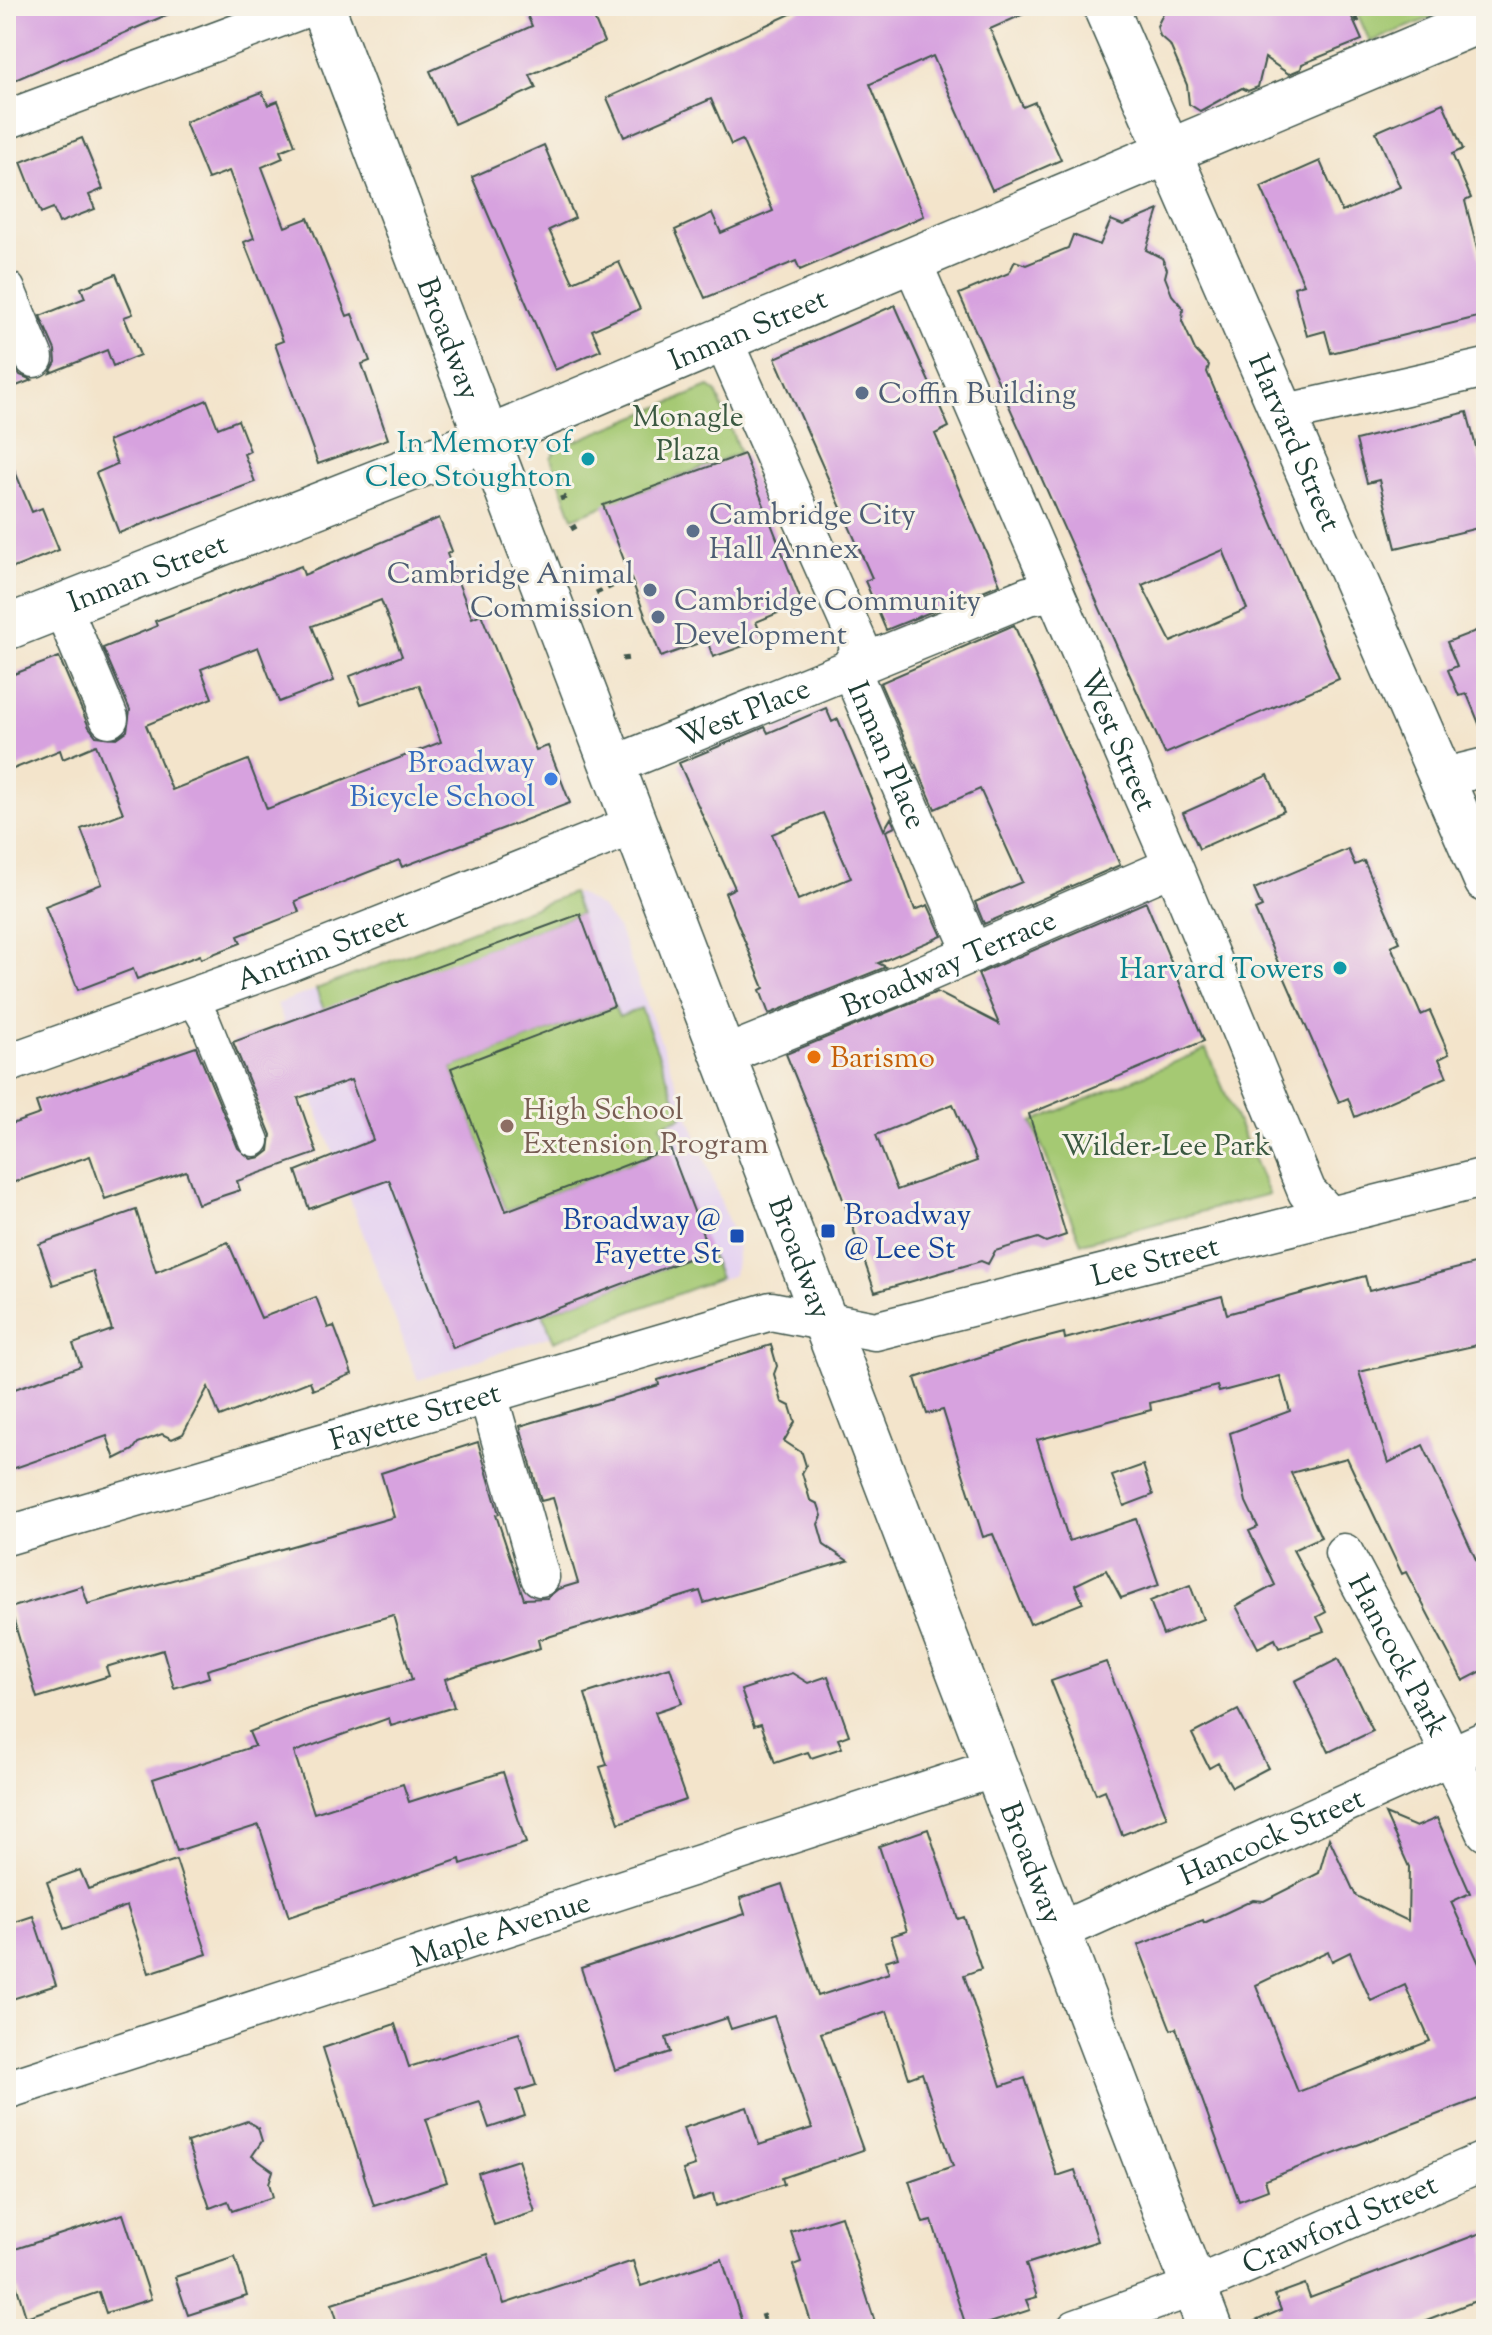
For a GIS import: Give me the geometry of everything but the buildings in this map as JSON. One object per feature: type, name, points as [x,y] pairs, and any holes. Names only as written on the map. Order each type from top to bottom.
[{"type":"main road","name":"Broadway","points":[[322,6],[1210,2329]]},
{"type":"main road","name":"Harvard Street","points":[[1105,6],[1486,880]]},
{"type":"main road","name":"Inman Street","points":[[6,628],[487,439],[1486,18]]},
{"type":"street","points":[[6,120],[311,6]]},
{"type":"street","name":"West Street","points":[[911,259],[1052,592],[1173,866],[1307,1192],[1330,1216]]},
{"type":"street","points":[[6,290],[34,358]]},
{"type":"street","name":"Inman Place","points":[[722,338],[858,643],[859,652],[850,668],[973,953]]},
{"type":"street","points":[[1282,414],[1486,368]]},
{"type":"street","name":"West Place","points":[[612,766],[1028,596],[1052,592]]},
{"type":"street","points":[[62,606],[109,718]]},
{"type":"street","points":[[1441,778],[1486,767]]},
{"type":"street","name":"Antrim Street","points":[[6,1064],[279,966],[634,825]]},
{"type":"street","name":"Broadway Terrace","points":[[723,1056],[1173,866]]},
{"type":"street","points":[[191,996],[205,1021],[254,1141]]},
{"type":"street","name":"Lee Street","points":[[824,1322],[875,1331],[1486,1177]]},
{"type":"street","name":"Fayette Street","points":[[6,1536],[771,1311],[824,1322]]},
{"type":"street","points":[[488,1395],[540,1577]]},
{"type":"street","name":"Hancock Park","points":[[1344,1553],[1451,1756],[1486,1832]]},
{"type":"street","name":"Hancock Street","points":[[1058,1932],[1486,1740]]},
{"type":"street","name":"Maple Avenue","points":[[6,2090],[995,1768]]},
{"type":"street","name":"Crawford Street","points":[[1076,2329],[1193,2287],[1486,2160]]},
{"type":"path","points":[[571,529],[578,525]]},
{"type":"path","points":[[625,584],[633,583]]},
{"type":"path","points":[[596,593],[614,585]]},
{"type":"path","points":[[622,659],[629,658]]},
{"type":"path","points":[[762,2314],[767,2329]]},
{"type":"shaded area","name":"High School Extension Program","points":[[577,893],[601,907],[619,930],[738,1247],[734,1275],[418,1380],[277,1004]]},
{"type":"green space","points":[[1354,6],[1461,6],[1370,42]]},
{"type":"green space","name":"Monagle Plaza","points":[[709,387],[716,392],[740,453],[573,518],[551,458],[556,449]]},
{"type":"green space","points":[[572,893],[580,914],[324,1010],[316,989]]},
{"type":"green space","points":[[614,1006],[619,1017],[641,1008],[682,1117],[661,1125],[670,1148],[506,1211],[451,1068]]},
{"type":"green space","name":"Wilder-Lee Park","points":[[1206,1049],[1269,1194],[1081,1243],[1032,1122]]},
{"type":"green space","points":[[709,1251],[720,1278],[554,1341],[543,1314]]},
{"type":"place","name":"Coffin Building","points":[[862,393]]},
{"type":"place","name":"In Memory of Cleo Stoughton","points":[[588,459]]},
{"type":"place","name":"Cambridge City Hall Annex","points":[[693,531]]},
{"type":"place","name":"Cambridge Animal Commission","points":[[650,590]]},
{"type":"place","name":"Cambridge Community Development","points":[[658,617]]},
{"type":"place","name":"Broadway Bicycle School","points":[[551,779]]},
{"type":"place","name":"Harvard Towers","points":[[1340,968]]},
{"type":"place","name":"Barismo","points":[[814,1057]]},
{"type":"place","name":"High School Extension Program","points":[[507,1126]]},
{"type":"place","name":"Broadway @ Lee St","points":[[828,1231]]},
{"type":"place","name":"Broadway @ Fayette St","points":[[737,1236]]}]
